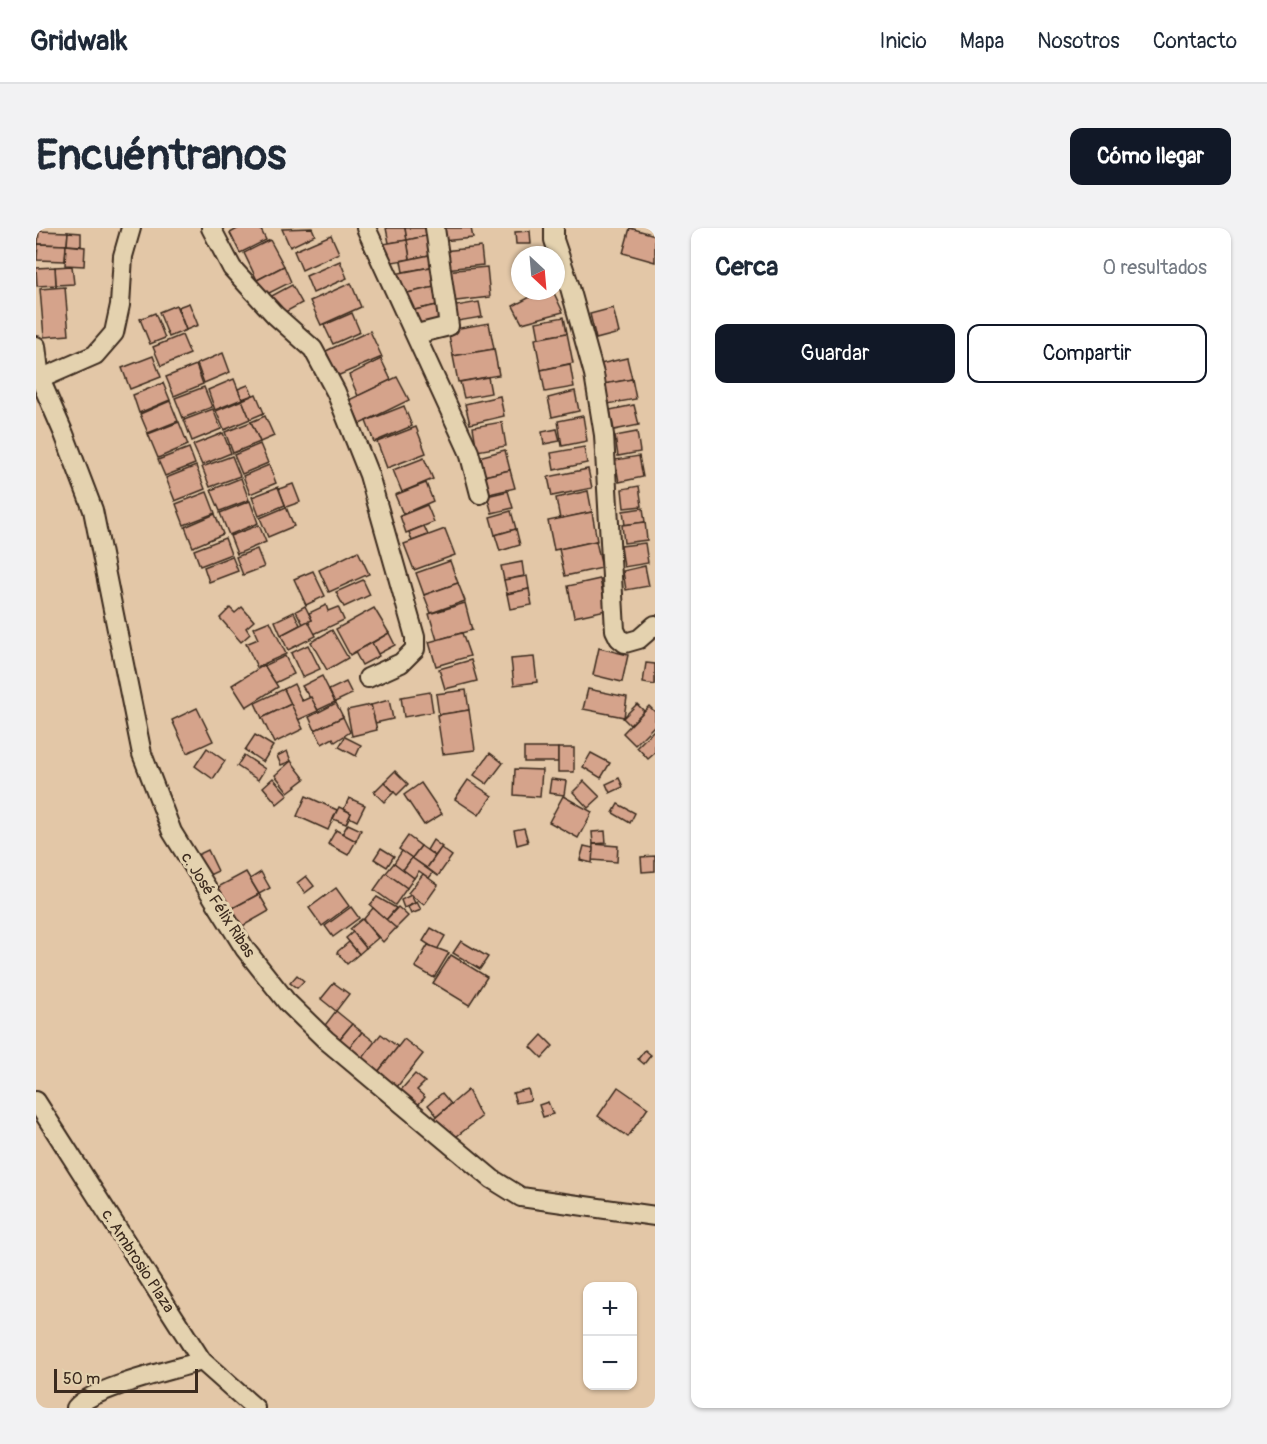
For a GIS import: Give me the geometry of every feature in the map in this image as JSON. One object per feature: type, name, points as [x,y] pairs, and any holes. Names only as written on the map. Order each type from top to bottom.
[{"type":"street","points":[[38,379],[95,355],[114,333],[120,305],[123,256],[131,228]]},
{"type":"street","points":[[211,228],[232,268],[275,315],[313,349],[336,392],[369,475],[415,637],[415,649],[402,663],[368,678]]},
{"type":"street","points":[[366,228],[417,334],[469,452],[480,494]]},
{"type":"street","points":[[417,334],[449,326],[435,228]]},
{"type":"street","points":[[554,228],[554,240],[575,303],[594,374],[604,435],[615,630],[625,643],[632,642],[655,625]]},
{"type":"street","name":"c. José Félix Ribas","points":[[36,346],[38,379],[93,510],[142,754],[172,832],[245,949],[287,1002],[326,1040],[492,1179],[521,1197],[655,1216]]},
{"type":"street","name":"c. Ambrosio Plaza","points":[[36,1101],[202,1361],[255,1408]]},
{"type":"street","points":[[76,1408],[96,1395],[202,1361]]},
{"type":"building","points":[[239,228],[260,228],[266,240],[240,253],[230,233]]},
{"type":"building","points":[[312,228],[315,235],[290,247],[282,229]]},
{"type":"building","points":[[386,228],[405,228],[407,240],[389,243]]},
{"type":"building","points":[[405,228],[429,228],[430,235],[407,240]]},
{"type":"building","points":[[440,228],[471,228],[473,238],[442,241]]},
{"type":"building","points":[[630,228],[655,235],[655,262],[623,253]]},
{"type":"building","points":[[39,231],[68,232],[67,245],[38,244]]},
{"type":"building","points":[[530,231],[531,244],[516,244],[515,232]]},
{"type":"building","points":[[68,232],[81,233],[81,246],[67,245]]},
{"type":"building","points":[[331,235],[339,253],[302,270],[294,251]]},
{"type":"building","points":[[430,235],[434,254],[410,259],[407,240]]},
{"type":"building","points":[[270,240],[284,266],[257,280],[244,253]]},
{"type":"building","points":[[407,240],[410,259],[387,263],[383,244]]},
{"type":"building","points":[[38,244],[66,245],[65,261],[37,260]]},
{"type":"building","points":[[66,245],[85,247],[84,266],[65,265]]},
{"type":"building","points":[[481,247],[483,265],[445,269],[443,251]]},
{"type":"building","points":[[434,254],[436,266],[403,272],[401,261]]},
{"type":"building","points":[[340,261],[347,278],[313,293],[306,276]]},
{"type":"building","points":[[72,266],[74,284],[56,285],[55,267]]},
{"type":"building","points":[[284,266],[291,282],[265,295],[257,280]]},
{"type":"building","points":[[436,266],[439,286],[403,294],[394,274]]},
{"type":"building","points":[[55,267],[56,285],[37,286],[36,268]]},
{"type":"building","points":[[487,267],[490,297],[448,302],[445,271]]},
{"type":"building","points":[[351,283],[361,307],[321,325],[310,301]]},
{"type":"building","points":[[292,285],[302,303],[278,316],[268,298]]},
{"type":"building","points":[[439,286],[442,304],[410,311],[403,294]]},
{"type":"building","points":[[65,287],[69,335],[44,337],[40,289]]},
{"type":"building","points":[[524,300],[557,300],[563,312],[522,323],[513,306]]},
{"type":"building","points":[[479,302],[482,317],[452,322],[450,307]]},
{"type":"building","points":[[189,303],[198,325],[186,330],[178,307]]},
{"type":"building","points":[[442,304],[445,322],[417,327],[410,311]]},
{"type":"building","points":[[176,305],[186,330],[169,337],[159,312]]},
{"type":"building","points":[[613,308],[619,333],[596,339],[590,314]]},
{"type":"building","points":[[155,313],[165,338],[150,344],[140,319]]},
{"type":"building","points":[[352,313],[360,332],[333,344],[324,325]]},
{"type":"building","points":[[564,317],[567,333],[539,338],[536,322]]},
{"type":"building","points":[[489,323],[494,349],[453,356],[448,330]]},
{"type":"building","points":[[370,331],[382,357],[337,376],[326,351]]},
{"type":"building","points":[[567,333],[573,363],[541,370],[535,339]]},
{"type":"building","points":[[182,335],[190,354],[161,366],[153,347]]},
{"type":"building","points":[[494,349],[499,375],[458,382],[453,356]]},
{"type":"building","points":[[223,353],[230,372],[204,383],[197,364]]},
{"type":"building","points":[[153,356],[161,377],[130,389],[122,368]]},
{"type":"building","points":[[627,358],[632,379],[604,384],[600,364]]},
{"type":"building","points":[[381,359],[391,380],[358,396],[349,375]]},
{"type":"building","points":[[570,364],[574,387],[545,392],[541,370]]},
{"type":"building","points":[[196,365],[203,384],[174,396],[166,377]]},
{"type":"building","points":[[397,377],[409,400],[360,424],[349,400]]},
{"type":"building","points":[[488,377],[491,393],[464,398],[460,382]]},
{"type":"building","points":[[234,379],[242,399],[215,410],[208,390]]},
{"type":"building","points":[[632,379],[636,399],[608,404],[604,384]]},
{"type":"building","points":[[163,383],[170,400],[139,413],[133,395]]},
{"type":"building","points":[[248,385],[253,395],[242,399],[238,389]]},
{"type":"building","points":[[204,387],[212,407],[183,418],[175,398]]},
{"type":"building","points":[[575,391],[579,411],[552,417],[548,398]]},
{"type":"building","points":[[256,394],[264,413],[250,419],[242,400]]},
{"type":"building","points":[[500,396],[504,416],[470,424],[465,404]]},
{"type":"building","points":[[242,400],[250,419],[224,430],[216,411]]},
{"type":"building","points":[[170,401],[178,421],[148,433],[140,414]]},
{"type":"building","points":[[634,405],[639,425],[614,430],[610,410]]},
{"type":"building","points":[[404,406],[412,426],[374,442],[366,421]]},
{"type":"building","points":[[213,409],[221,429],[192,441],[184,420]]},
{"type":"building","points":[[265,416],[274,436],[260,442],[251,422]]},
{"type":"building","points":[[583,416],[587,441],[562,446],[558,421]]},
{"type":"building","points":[[179,422],[188,445],[158,458],[148,434]]},
{"type":"building","points":[[251,422],[260,442],[233,453],[225,432]]},
{"type":"building","points":[[502,422],[506,446],[477,451],[473,427]]},
{"type":"building","points":[[416,427],[426,453],[387,468],[377,442]]},
{"type":"building","points":[[557,429],[560,441],[544,444],[542,432]]},
{"type":"building","points":[[637,432],[640,452],[618,456],[615,436]]},
{"type":"building","points":[[223,433],[231,453],[202,465],[193,445]]},
{"type":"building","points":[[260,444],[268,463],[242,474],[234,455]]},
{"type":"building","points":[[584,447],[587,463],[554,470],[551,453]]},
{"type":"building","points":[[189,448],[195,464],[165,476],[158,460]]},
{"type":"building","points":[[505,450],[510,470],[480,477],[475,458]]},
{"type":"building","points":[[232,456],[240,476],[210,487],[202,467]]},
{"type":"building","points":[[639,456],[643,477],[619,482],[615,460]]},
{"type":"building","points":[[424,458],[433,479],[402,492],[393,470]]},
{"type":"building","points":[[269,465],[276,483],[250,494],[243,476]]},
{"type":"building","points":[[196,466],[205,489],[175,501],[166,478]]},
{"type":"building","points":[[588,469],[592,488],[552,496],[548,477]]},
{"type":"building","points":[[510,470],[515,488],[485,495],[480,477]]},
{"type":"building","points":[[241,478],[249,500],[220,511],[211,490]]},
{"type":"building","points":[[426,483],[433,501],[403,514],[395,495]]},
{"type":"building","points":[[293,484],[300,502],[286,507],[279,489]]},
{"type":"building","points":[[639,486],[642,506],[624,508],[622,489]]},
{"type":"building","points":[[278,487],[285,505],[259,516],[252,497]]},
{"type":"building","points":[[508,491],[513,508],[492,513],[487,496]]},
{"type":"building","points":[[588,491],[592,512],[560,519],[556,498]]},
{"type":"building","points":[[207,492],[215,513],[184,525],[176,504]]},
{"type":"building","points":[[250,501],[258,523],[229,535],[220,513]]},
{"type":"building","points":[[427,505],[434,522],[406,533],[400,516]]},
{"type":"building","points":[[286,507],[294,526],[268,537],[260,518]]},
{"type":"building","points":[[643,508],[645,522],[625,525],[623,511]]},
{"type":"building","points":[[511,511],[516,529],[495,535],[490,517]]},
{"type":"building","points":[[592,512],[597,541],[554,550],[548,521]]},
{"type":"building","points":[[215,514],[223,534],[193,547],[185,527]]},
{"type":"building","points":[[645,522],[647,540],[624,543],[622,525]]},
{"type":"building","points":[[259,525],[266,542],[237,554],[230,536]]},
{"type":"building","points":[[424,526],[428,535],[412,541],[409,532]]},
{"type":"building","points":[[445,529],[455,555],[414,570],[404,544]]},
{"type":"building","points":[[516,529],[520,545],[500,551],[495,535]]},
{"type":"building","points":[[225,538],[231,554],[200,566],[194,550]]},
{"type":"building","points":[[596,541],[602,568],[565,576],[559,549]]},
{"type":"building","points":[[645,543],[648,563],[624,567],[621,546]]},
{"type":"building","points":[[257,549],[264,567],[243,575],[236,557]]},
{"type":"building","points":[[358,551],[369,574],[329,592],[319,570]]},
{"type":"building","points":[[232,556],[238,571],[209,582],[204,567]]},
{"type":"building","points":[[450,561],[458,583],[424,595],[416,573]]},
{"type":"building","points":[[522,562],[524,576],[504,580],[501,566]]},
{"type":"building","points":[[645,566],[649,586],[626,590],[623,571]]},
{"type":"building","points":[[313,571],[325,596],[306,605],[294,579]]},
{"type":"building","points":[[527,576],[529,589],[507,594],[504,580]]},
{"type":"building","points":[[600,579],[606,610],[574,617],[568,586]]},
{"type":"building","points":[[363,580],[370,595],[344,607],[336,592]]},
{"type":"building","points":[[458,583],[465,601],[431,613],[424,595]]},
{"type":"building","points":[[529,589],[532,605],[510,609],[507,594]]},
{"type":"building","points":[[465,603],[472,630],[437,640],[429,614]]},
{"type":"building","points":[[326,605],[328,611],[338,607],[344,620],[314,634],[308,621],[312,620],[309,613]]},
{"type":"building","points":[[305,606],[312,620],[303,624],[296,611]]},
{"type":"building","points":[[242,607],[254,621],[246,628],[250,634],[241,642],[220,618],[230,608],[235,613]]},
{"type":"building","points":[[374,608],[389,633],[350,655],[336,629]]},
{"type":"building","points":[[294,612],[300,625],[281,635],[275,621]]},
{"type":"building","points":[[270,621],[286,654],[257,667],[246,644],[258,639],[253,628]]},
{"type":"building","points":[[308,621],[316,636],[288,650],[281,635]]},
{"type":"building","points":[[332,630],[348,658],[327,670],[311,642]]},
{"type":"building","points":[[389,633],[395,645],[378,654],[372,643]]},
{"type":"building","points":[[462,633],[470,656],[436,666],[429,642]]},
{"type":"building","points":[[372,643],[379,656],[362,665],[355,652]]},
{"type":"building","points":[[308,645],[320,669],[302,677],[291,653]]},
{"type":"building","points":[[599,648],[628,655],[622,682],[593,675]]},
{"type":"building","points":[[285,656],[294,674],[275,683],[264,666]]},
{"type":"building","points":[[534,657],[537,682],[514,685],[511,659]]},
{"type":"building","points":[[471,660],[477,681],[445,689],[439,669]]},
{"type":"building","points":[[646,663],[655,664],[655,685],[643,683]]},
{"type":"building","points":[[264,665],[278,687],[246,707],[232,685]]},
{"type":"building","points":[[322,676],[335,702],[318,710],[302,686]]},
{"type":"building","points":[[346,682],[352,694],[335,702],[329,690]]},
{"type":"building","points":[[294,684],[302,701],[311,697],[318,711],[298,720],[284,689]]},
{"type":"building","points":[[284,689],[291,704],[262,718],[255,703]]},
{"type":"building","points":[[588,689],[627,697],[624,717],[583,709]]},
{"type":"building","points":[[466,690],[469,710],[439,715],[436,694]]},
{"type":"building","points":[[430,692],[433,712],[404,717],[401,697]]},
{"type":"building","points":[[389,700],[393,719],[375,723],[371,705]]},
{"type":"building","points":[[336,703],[343,717],[315,730],[309,717]]},
{"type":"building","points":[[291,704],[303,729],[274,743],[262,718]]},
{"type":"building","points":[[637,704],[644,711],[630,725],[623,718]]},
{"type":"building","points":[[371,705],[377,730],[352,736],[347,710]]},
{"type":"building","points":[[649,706],[655,712],[655,725],[635,745],[623,733]]},
{"type":"building","points":[[197,708],[213,741],[187,753],[172,720]]},
{"type":"building","points":[[469,710],[475,750],[443,754],[437,715]]},
{"type":"building","points":[[343,717],[350,732],[335,742],[333,738],[322,744],[315,730]]},
{"type":"building","points":[[655,729],[655,753],[648,759],[637,747]]},
{"type":"building","points":[[255,735],[273,746],[263,762],[245,750]]},
{"type":"building","points":[[345,737],[361,745],[356,756],[339,747]]},
{"type":"building","points":[[207,748],[225,761],[213,779],[195,766]]},
{"type":"building","points":[[524,748],[558,748],[558,762],[524,762]]},
{"type":"building","points":[[558,748],[574,748],[574,772],[558,772]]},
{"type":"building","points":[[287,751],[291,761],[281,765],[277,756]]},
{"type":"building","points":[[490,753],[503,763],[487,784],[474,775]]},
{"type":"building","points":[[591,753],[610,763],[601,778],[583,767]]},
{"type":"building","points":[[244,755],[265,769],[258,780],[237,766]]},
{"type":"building","points":[[291,761],[305,779],[288,792],[275,775]]},
{"type":"building","points":[[515,769],[542,770],[540,797],[514,795]]},
{"type":"building","points":[[395,771],[408,784],[397,795],[384,782]]},
{"type":"building","points":[[273,778],[288,795],[277,804],[263,787]]},
{"type":"building","points":[[619,778],[623,787],[610,793],[606,784]]},
{"type":"building","points":[[551,779],[566,781],[564,795],[549,793]]},
{"type":"building","points":[[468,780],[492,796],[479,815],[455,799]]},
{"type":"building","points":[[584,781],[600,797],[588,808],[573,792]]},
{"type":"building","points":[[384,782],[394,792],[384,802],[374,792]]},
{"type":"building","points":[[421,783],[442,814],[424,825],[404,795]]},
{"type":"building","points":[[306,796],[337,810],[328,830],[297,816]]},
{"type":"building","points":[[563,796],[592,812],[578,838],[549,822]]},
{"type":"building","points":[[349,798],[365,805],[357,821],[349,817],[351,813],[344,809]]},
{"type":"building","points":[[618,804],[635,813],[630,823],[613,813]]},
{"type":"building","points":[[339,807],[351,813],[346,824],[333,819]]},
{"type":"building","points":[[348,824],[361,830],[356,841],[342,834]]},
{"type":"building","points":[[524,828],[528,842],[517,845],[514,830]]},
{"type":"building","points":[[336,830],[356,841],[348,855],[328,844]]},
{"type":"building","points":[[605,831],[606,843],[593,844],[592,832]]},
{"type":"building","points":[[408,836],[421,846],[412,858],[399,849]]},
{"type":"building","points":[[433,840],[442,847],[435,856],[427,850]]},
{"type":"building","points":[[593,844],[618,846],[617,862],[592,860]]},
{"type":"building","points":[[421,846],[435,856],[427,868],[412,858]]},
{"type":"building","points":[[584,846],[593,848],[592,863],[580,860]]},
{"type":"building","points":[[381,848],[394,856],[387,867],[374,859]]},
{"type":"building","points":[[441,848],[452,856],[438,876],[427,868]]},
{"type":"building","points":[[208,850],[218,871],[205,877],[195,856]]},
{"type":"building","points":[[402,851],[412,858],[403,870],[394,863]]},
{"type":"building","points":[[655,856],[655,871],[642,872],[641,857]]},
{"type":"building","points":[[412,858],[433,873],[429,878],[419,871],[414,878],[403,870]]},
{"type":"building","points":[[394,863],[414,878],[407,888],[386,873]]},
{"type":"building","points":[[246,872],[259,894],[231,909],[218,887]]},
{"type":"building","points":[[261,872],[270,888],[259,894],[250,879]]},
{"type":"building","points":[[386,873],[407,888],[395,905],[374,890]]},
{"type":"building","points":[[423,874],[438,885],[424,905],[408,893]]},
{"type":"building","points":[[306,876],[314,886],[305,893],[297,883]]},
{"type":"building","points":[[336,888],[349,906],[322,926],[309,908]]},
{"type":"building","points":[[259,894],[269,911],[241,927],[231,909]]},
{"type":"building","points":[[411,895],[415,903],[404,908],[401,900]]},
{"type":"building","points":[[377,897],[396,908],[386,920],[370,905]]},
{"type":"building","points":[[417,902],[421,910],[411,914],[408,907]]},
{"type":"building","points":[[351,907],[359,918],[333,937],[325,926]]},
{"type":"building","points":[[398,907],[408,916],[396,928],[386,920]]},
{"type":"building","points":[[373,908],[396,928],[383,942],[363,920]]},
{"type":"building","points":[[362,919],[378,938],[366,948],[350,929]]},
{"type":"building","points":[[431,928],[445,936],[437,950],[423,941]]},
{"type":"building","points":[[353,932],[366,948],[359,954],[346,938]]},
{"type":"building","points":[[461,941],[488,957],[480,969],[453,953]]},
{"type":"building","points":[[349,942],[359,954],[347,964],[337,952]]},
{"type":"building","points":[[428,945],[449,953],[434,978],[415,967]]},
{"type":"building","points":[[451,955],[487,977],[469,1005],[433,983]]},
{"type":"building","points":[[297,975],[304,981],[297,988],[290,983]]},
{"type":"building","points":[[334,983],[349,994],[336,1011],[321,999]]},
{"type":"building","points":[[336,1011],[352,1024],[338,1041],[322,1029]]},
{"type":"building","points":[[352,1024],[362,1032],[348,1049],[338,1041]]},
{"type":"building","points":[[362,1032],[375,1042],[361,1059],[348,1049]]},
{"type":"building","points":[[381,1034],[398,1047],[378,1072],[361,1059]]},
{"type":"building","points":[[542,1035],[553,1046],[542,1058],[531,1047]]},
{"type":"building","points":[[404,1039],[423,1054],[397,1087],[378,1072]]},
{"type":"building","points":[[645,1050],[651,1055],[644,1064],[638,1059]]},
{"type":"building","points":[[415,1074],[425,1082],[417,1090],[425,1097],[417,1106],[400,1091]]},
{"type":"building","points":[[618,1087],[648,1108],[628,1137],[598,1116]]},
{"type":"building","points":[[528,1089],[531,1100],[516,1103],[513,1093]]},
{"type":"building","points":[[468,1090],[481,1117],[452,1140],[435,1118]]},
{"type":"building","points":[[442,1093],[451,1104],[437,1116],[428,1105]]},
{"type":"building","points":[[548,1102],[553,1114],[543,1117],[539,1105]]}]
